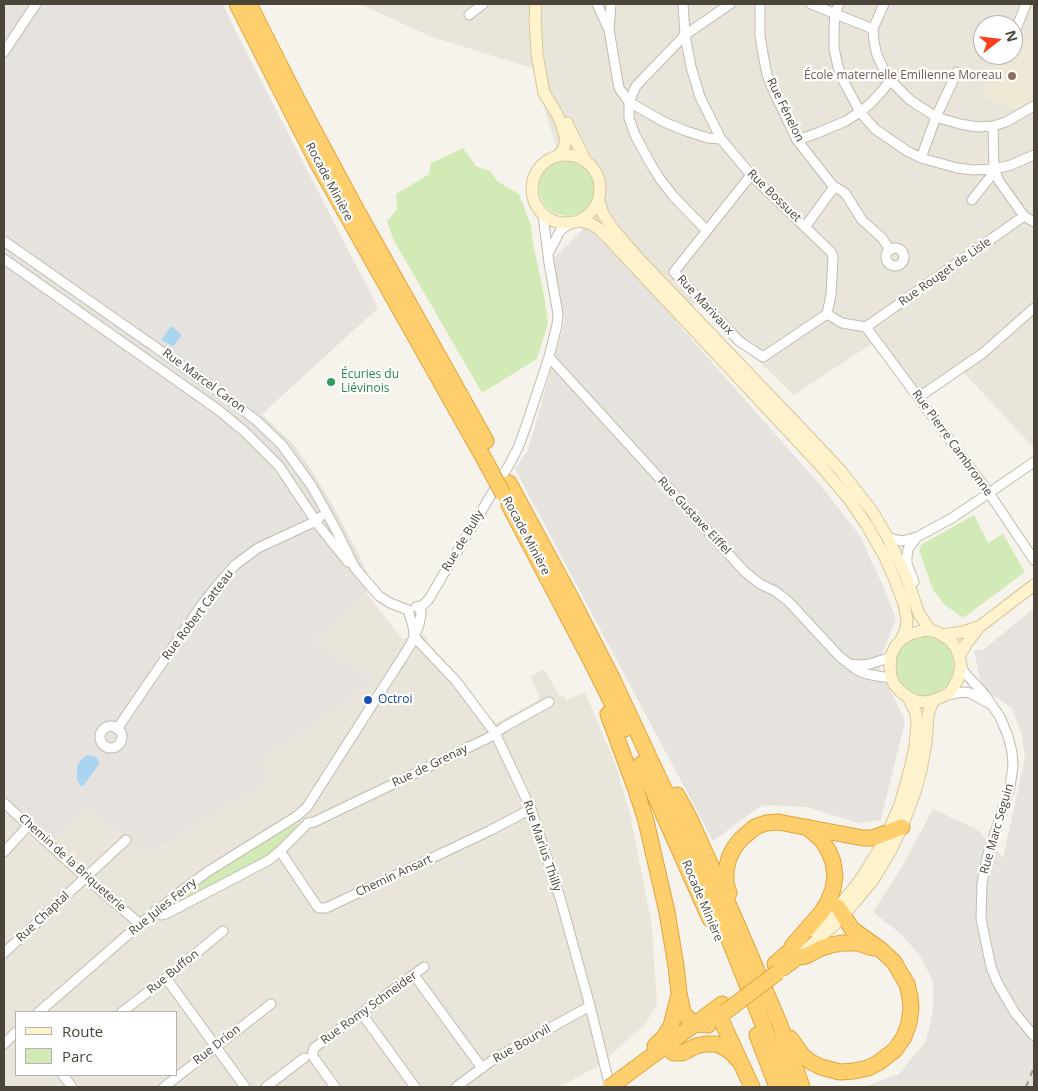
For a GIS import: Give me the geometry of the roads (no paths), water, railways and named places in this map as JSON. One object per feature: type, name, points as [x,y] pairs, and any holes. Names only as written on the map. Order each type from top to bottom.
[{"type":"highway","name":"Rocade Minière","points":[[237,4],[327,179],[491,460]]},
{"type":"highway","name":"Rocade Minière","points":[[249,4],[298,101],[506,489],[631,743],[691,874],[777,1087]]},
{"type":"highway","name":"Rocade Minière","points":[[506,489],[571,598],[612,678],[700,868],[788,1087]]},
{"type":"highway","points":[[590,659],[589,670],[606,710],[646,821],[666,912],[684,1013],[689,1019],[714,1015]]},
{"type":"highway","points":[[612,678],[652,747],[689,817],[780,1025],[802,1087]]},
{"type":"highway","points":[[734,917],[734,908],[726,884],[726,870],[734,848],[755,827],[766,823],[778,822],[863,838],[873,838],[894,830]]},
{"type":"highway","points":[[794,954],[793,944],[822,913],[828,902],[835,876],[833,862],[822,840],[805,826]]},
{"type":"highway","points":[[780,1025],[803,1056],[821,1067],[840,1072],[868,1068],[878,1063],[895,1050],[904,1037],[911,1008],[907,984],[894,962],[880,949],[852,929],[841,912]]},
{"type":"highway","points":[[616,1086],[794,954],[806,956],[821,948],[842,943],[880,949]]},
{"type":"highway","points":[[616,1086],[664,1037],[671,1026],[679,993]]},
{"type":"highway","points":[[616,1086],[673,1053],[714,1015]]},
{"type":"highway","points":[[714,1015],[743,1066],[752,1087]]},
{"type":"highway","points":[[673,1053],[682,1052],[696,1046],[716,1044],[732,1053],[743,1066]]},
{"type":"main road","points":[[536,4],[537,54],[544,93],[557,114],[566,139],[564,148],[558,156]]},
{"type":"main road","points":[[542,78],[565,118],[585,160]]},
{"type":"main road","points":[[575,222],[588,216],[594,209],[599,201],[601,192],[600,182],[592,166],[585,160],[576,156],[558,156],[544,163],[534,176],[532,192],[538,208],[543,215],[556,222],[591,224],[598,228],[821,466],[849,499],[885,557],[904,604],[907,620],[906,629],[901,640]]},
{"type":"main road","points":[[599,201],[603,214],[613,229],[637,257],[840,470],[872,511],[888,538],[906,576],[919,614],[937,633],[950,640],[956,648],[960,661]]},
{"type":"main road","points":[[979,627],[963,632],[937,633],[920,631],[910,634],[901,640],[895,647],[891,657],[891,677],[894,684],[900,692],[908,697],[925,702],[946,695],[951,691],[958,679],[960,661],[970,638],[979,627],[1034,584]]},
{"type":"main road","points":[[894,830],[915,747],[917,718],[914,706],[908,697]]},
{"type":"main road","points":[[794,954],[841,912],[884,841],[894,830],[915,792],[926,743],[928,715],[934,700]]},
{"type":"street","points":[[4,52],[36,4]]},
{"type":"street","points":[[469,15],[483,4]]},
{"type":"street","points":[[597,4],[609,30]]},
{"type":"street","points":[[611,4],[609,30],[619,88],[629,102],[664,122],[708,138],[720,139]]},
{"type":"street","name":"Rue Bossuet","points":[[684,4],[685,35],[691,67],[700,97],[720,139],[751,175],[831,252],[833,257],[831,296],[827,314]]},
{"type":"street","points":[[706,230],[674,197],[649,162],[635,135],[629,118],[629,102],[636,86],[685,35],[730,4]]},
{"type":"street","name":"Rue Fénelon","points":[[760,4],[760,35],[767,74],[798,140],[833,186],[845,193],[862,220],[882,238],[890,250]]},
{"type":"street","points":[[811,4],[873,29]]},
{"type":"street","points":[[839,4],[835,14],[834,48],[838,66],[860,112],[875,129],[921,158],[957,168],[973,170],[994,169],[1026,160],[1034,155]]},
{"type":"street","points":[[884,4],[873,29],[877,55],[890,80],[910,100],[936,117],[977,127],[993,126],[1006,122],[1034,106]]},
{"type":"street","points":[[921,158],[936,117],[957,72]]},
{"type":"street","points":[[798,140],[846,121],[860,112],[871,103],[890,80]]},
{"type":"street","points":[[993,126],[994,169],[999,181],[1024,216],[1034,222]]},
{"type":"street","points":[[972,200],[991,176],[994,169]]},
{"type":"street","name":"Rue Marivaux","points":[[751,175],[674,272],[739,341],[763,357],[827,314]]},
{"type":"street","points":[[805,227],[833,186]]},
{"type":"street","name":"Rue de Bully","points":[[420,606],[429,599],[518,448],[549,357],[558,314],[543,215]]},
{"type":"street","name":"Rue Rouget de Lisle","points":[[866,327],[1024,216]]},
{"type":"street","points":[[548,254],[560,231],[575,222]]},
{"type":"street","name":"Rue Marcel Caron","points":[[4,241],[225,396],[257,421],[282,445],[311,485],[355,568]]},
{"type":"street","name":"Rue Marcel Caron","points":[[4,259],[217,409],[246,432],[279,466],[328,537],[379,596],[390,603],[408,610]]},
{"type":"street","points":[[919,398],[983,353],[1034,308]]},
{"type":"street","points":[[827,314],[842,323],[866,327]]},
{"type":"street","name":"Rue Pierre Cambronne","points":[[866,327],[989,493],[1034,560]]},
{"type":"street","name":"Rue Gustave Eiffel","points":[[549,357],[745,572],[760,584],[788,601],[831,648],[857,670],[867,674],[891,677]]},
{"type":"street","points":[[246,432],[257,421]]},
{"type":"street","points":[[888,538],[902,541],[917,537],[952,518],[1034,462]]},
{"type":"street","name":"Rue Robert Catteau","points":[[117,729],[201,606],[235,565],[258,548],[312,523],[327,513]]},
{"type":"street","points":[[914,599],[914,582],[907,564],[907,556],[911,545],[917,537]]},
{"type":"street","points":[[156,910],[162,915],[166,914],[269,860],[303,828],[308,822],[301,820],[297,816],[307,807],[411,644],[419,625],[420,606],[408,610],[414,635]]},
{"type":"street","name":"Rue Marius Thilly","points":[[414,635],[456,681],[495,733],[530,810],[561,901],[590,1006],[616,1086]]},
{"type":"street","points":[[849,664],[870,664],[891,657]]},
{"type":"street","name":"Rue Marc Seguin","points":[[960,661],[964,672],[985,695],[1000,717],[1012,752],[1013,766],[1008,794],[988,854],[982,883],[981,919],[986,947],[994,974],[1015,1013],[1032,1034]]},
{"type":"street","points":[[946,695],[970,693],[990,704]]},
{"type":"street","name":"Rue de Grenay","points":[[308,822],[314,822],[387,787],[495,733],[550,702]]},
{"type":"street","name":"Chemin de la Briqueterie","points":[[4,803],[140,924]]},
{"type":"street","name":"Chemin Ansart","points":[[280,851],[316,906],[326,908],[490,831],[530,810]]},
{"type":"street","name":"Rue Jules Ferry","points":[[40,1011],[156,910],[207,872],[297,816]]},
{"type":"street","points":[[4,852],[28,826]]},
{"type":"street","name":"Rue Chaptal","points":[[4,953],[126,840]]},
{"type":"street","name":"Rue Buffon","points":[[123,1011],[223,931]]},
{"type":"street","name":"Rue Romy Schneider","points":[[335,1087],[312,1055],[314,1048],[424,967]]},
{"type":"street","points":[[414,975],[482,1068]]},
{"type":"street","points":[[166,978],[245,1087]]},
{"type":"street","name":"Rue Drion","points":[[164,1087],[271,1004]]},
{"type":"street","name":"Rue Bourvil","points":[[456,1087],[494,1059],[590,1006]]},
{"type":"street","points":[[362,1014],[415,1087]]},
{"type":"street","points":[[4,1044],[15,1033]]},
{"type":"street","points":[[266,1087],[304,1058]]},
{"type":"street","points":[[64,1076],[72,1087]]},
{"type":"water","points":[[170,327],[181,334],[172,346],[162,340]]},
{"type":"water","points":[[87,755],[98,759],[99,764],[84,785],[81,786],[77,780],[78,764]]},
{"type":"railway","points":[[1026,1087],[1034,1067]]},
{"type":"place","name":"École maternelle Emilienne Moreau","points":[[1012,76]]},
{"type":"place","name":"Écuries du Liévinois","points":[[331,382]]},
{"type":"place","name":"Octroi","points":[[368,700]]}]
